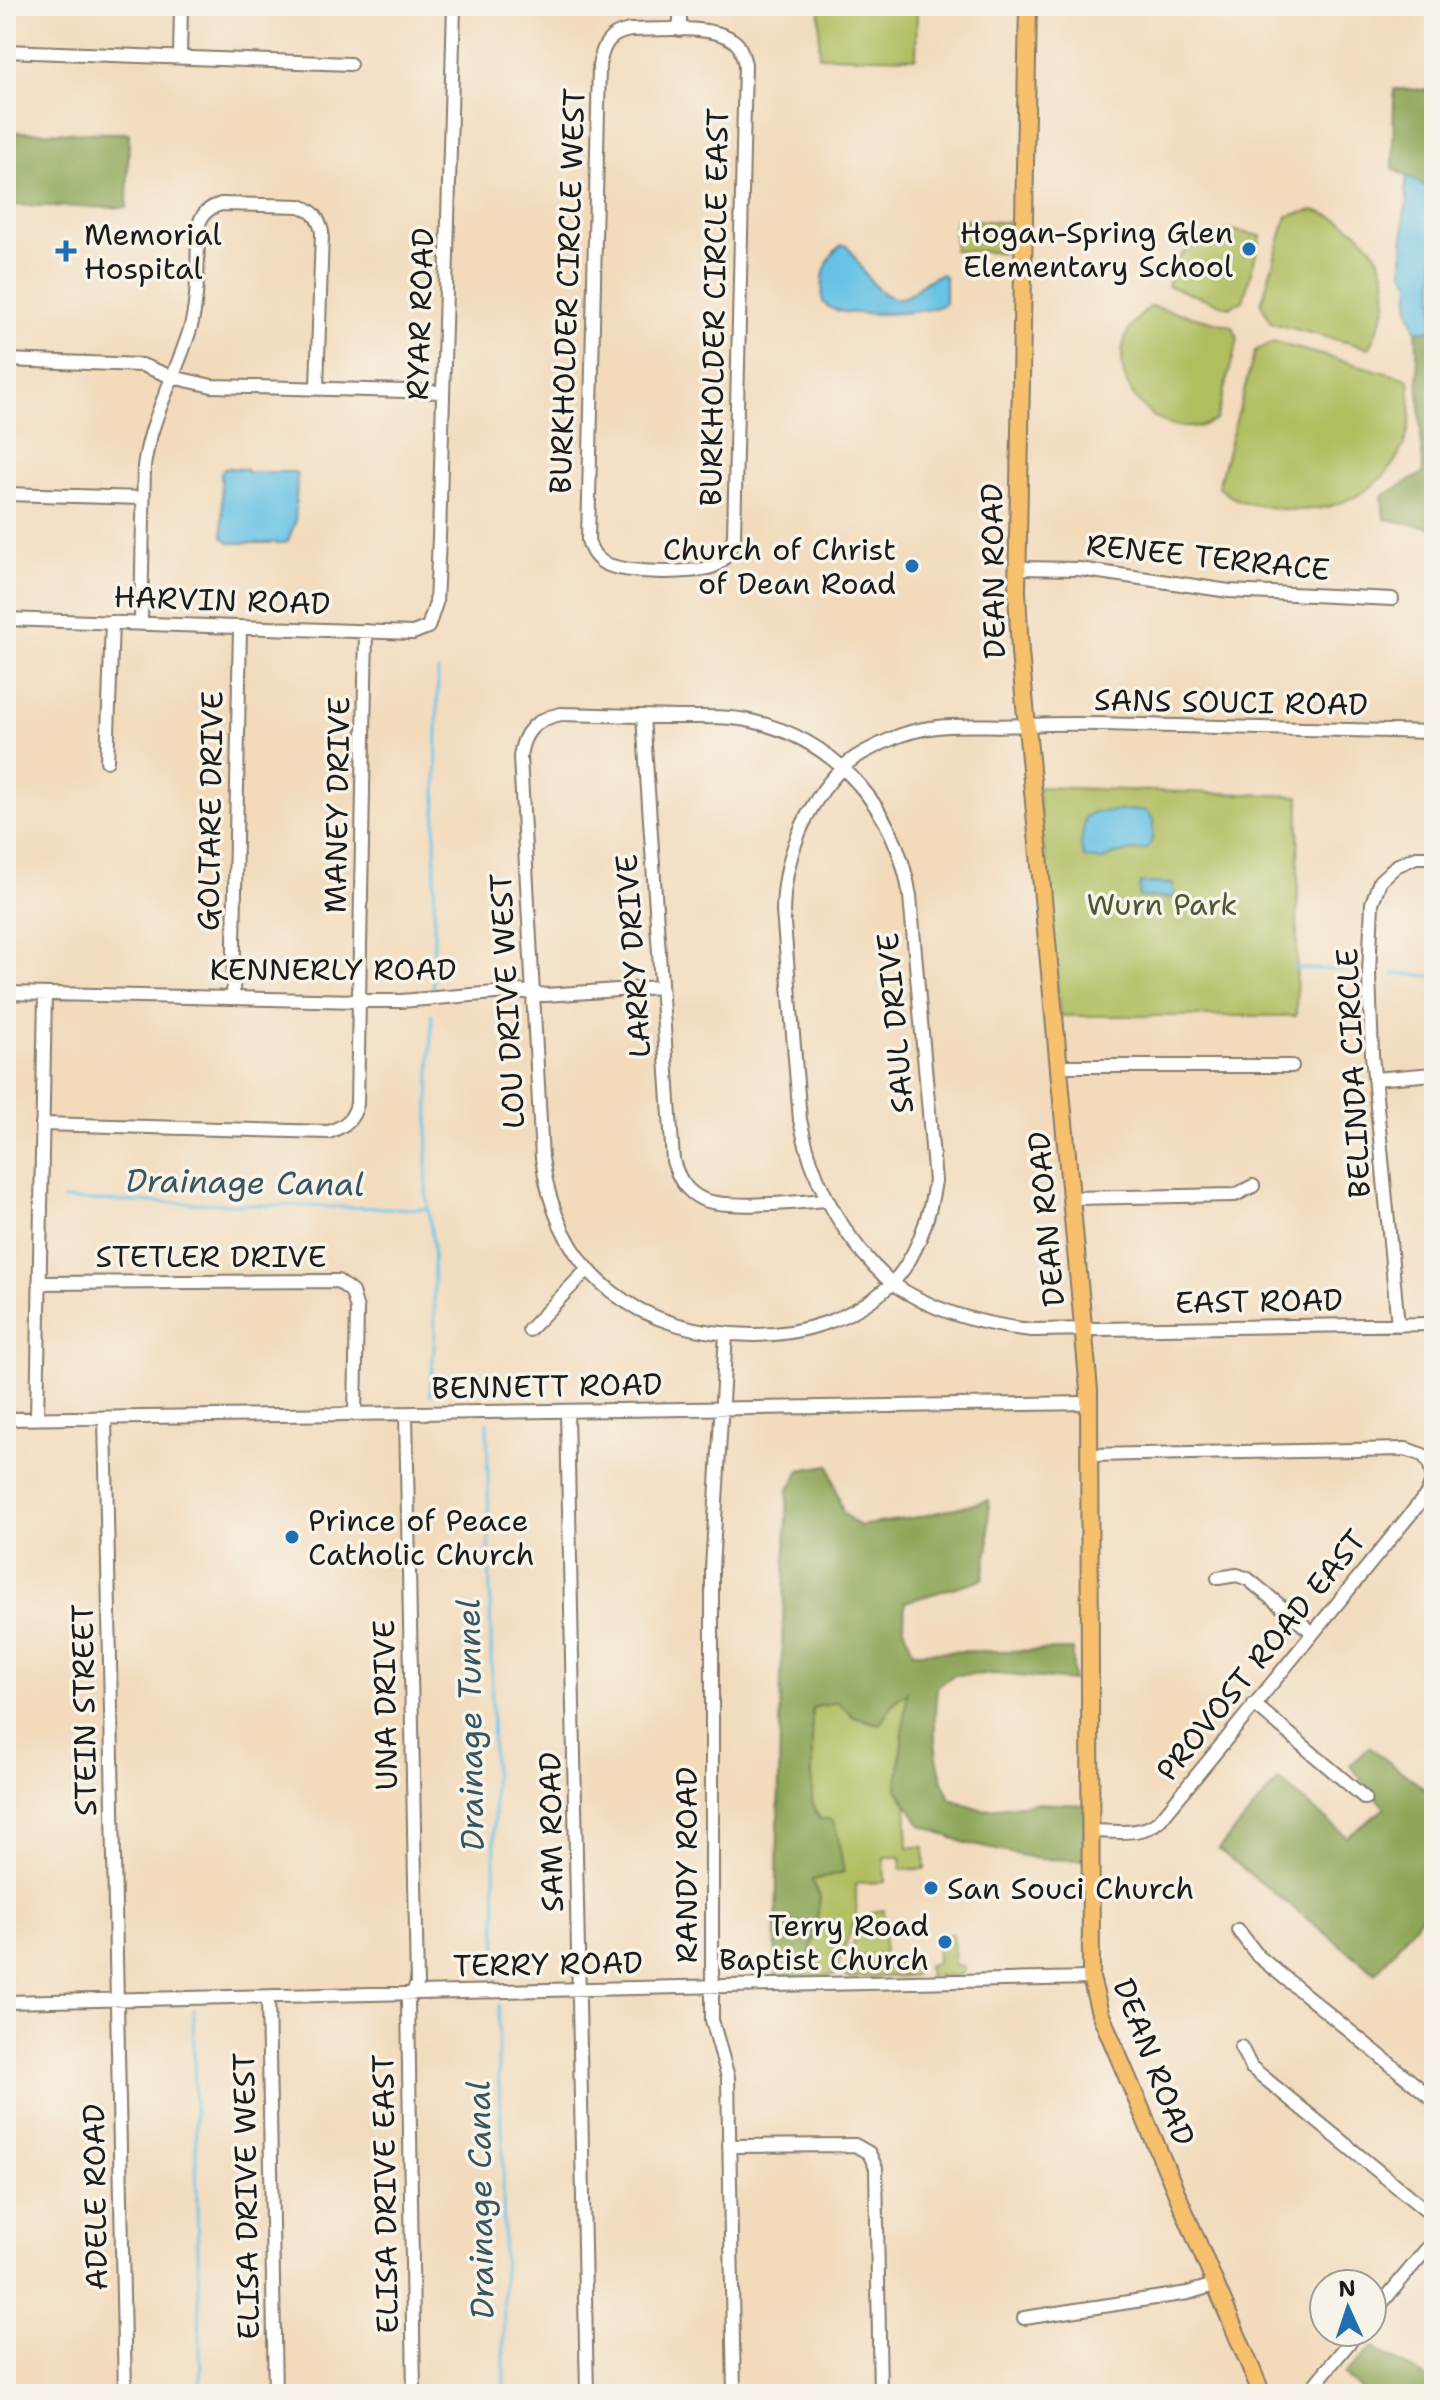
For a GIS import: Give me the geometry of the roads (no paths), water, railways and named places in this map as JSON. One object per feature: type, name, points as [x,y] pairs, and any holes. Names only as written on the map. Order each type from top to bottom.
[{"type":"main road","name":"DEAN ROAD","points":[[1028,6],[1018,568],[1020,652],[1090,1403],[1091,1978],[1100,2013],[1262,2394]]},
{"type":"street","points":[[180,57],[181,6]]},
{"type":"street","name":"RYAR ROAD","points":[[431,622],[436,603],[454,6]]},
{"type":"street","points":[[680,6],[680,30]]},
{"type":"street","name":"BURKHOLDER CIRCLE EAST","points":[[655,570],[691,571],[713,566],[727,554],[734,536],[746,74],[742,54],[732,39],[711,32],[680,30]]},
{"type":"street","name":"BURKHOLDER CIRCLE WEST","points":[[655,570],[617,568],[600,561],[590,547],[587,531],[599,66],[605,43],[620,32],[680,30]]},
{"type":"street","points":[[6,51],[350,64]]},
{"type":"street","points":[[141,623],[147,442],[194,312],[198,228],[205,212],[221,204],[300,206],[316,216],[322,232],[317,388]]},
{"type":"street","points":[[6,360],[142,365],[199,385],[443,392]]},
{"type":"street","points":[[6,494],[143,498]]},
{"type":"street","name":"RENEE TERRACE","points":[[1018,568],[1089,570],[1208,590],[1392,599]]},
{"type":"street","name":"HARVIN ROAD","points":[[6,619],[413,633],[424,630],[431,622]]},
{"type":"street","points":[[107,761],[112,622]]},
{"type":"street","name":"GOLTARE DRIVE","points":[[233,997],[240,627]]},
{"type":"street","name":"MANEY DRIVE","points":[[42,1124],[329,1132],[349,1122],[357,1104],[366,631]]},
{"type":"street","name":"SAUL DRIVE","points":[[535,723],[561,714],[751,721],[797,738],[843,766],[862,785],[882,814],[901,853],[910,896],[935,1181],[927,1220],[892,1284]]},
{"type":"street","name":"LARRY DRIVE","points":[[643,716],[660,987],[673,1161],[677,1174],[688,1189],[705,1200],[721,1203],[826,1200]]},
{"type":"street","name":"LOU DRIVE WEST","points":[[535,723],[521,744],[520,757],[532,993],[546,1185],[561,1228],[588,1269],[609,1289],[644,1313],[691,1330],[762,1335],[805,1330],[845,1314],[892,1284]]},
{"type":"street","name":"SANS SOUCI ROAD","points":[[843,766],[890,740],[930,728],[956,725],[1039,723],[1434,732]]},
{"type":"street","points":[[843,766],[802,826],[788,865],[783,895],[800,1120],[807,1154],[826,1200],[868,1259],[892,1284]]},
{"type":"street","name":"BELINDA CIRCLE","points":[[1398,1325],[1374,1079],[1369,974],[1372,903],[1380,881],[1396,866],[1416,857],[1434,857]]},
{"type":"street","name":"KENNERLY ROAD","points":[[6,993],[401,1001],[519,991],[546,995],[660,987]]},
{"type":"street","points":[[37,1419],[45,994]]},
{"type":"street","points":[[1059,1066],[1292,1066]]},
{"type":"street","points":[[1374,1079],[1434,1074]]},
{"type":"street","points":[[1072,1198],[1235,1195],[1253,1186]]},
{"type":"street","points":[[529,1330],[588,1269]]},
{"type":"street","name":"STETLER DRIVE","points":[[39,1283],[338,1281],[352,1292],[357,1309],[355,1414]]},
{"type":"street","name":"EAST ROAD","points":[[892,1284],[935,1306],[984,1324],[1032,1330],[1434,1324]]},
{"type":"street","name":"RANDY ROAD","points":[[726,1334],[712,1569],[712,1986],[714,2030],[728,2077],[734,2394]]},
{"type":"street","name":"BENNETT ROAD","points":[[6,1419],[1090,1403]]},
{"type":"street","name":"SAM ROAD","points":[[567,1412],[587,2394]]},
{"type":"street","name":"UNA DRIVE","points":[[406,1414],[417,1984],[411,1994]]},
{"type":"street","name":"STEIN STREET","points":[[105,1418],[118,2000]]},
{"type":"street","points":[[1090,1455],[1406,1449],[1432,1461]]},
{"type":"street","name":"PROVOST ROAD EAST","points":[[1091,1831],[1139,1831],[1154,1825],[1427,1494],[1433,1479],[1432,1461]]},
{"type":"street","points":[[1218,1578],[1237,1575],[1248,1579],[1313,1633]]},
{"type":"street","points":[[1254,1704],[1365,1798]]},
{"type":"street","points":[[1238,1930],[1258,1956],[1434,2100]]},
{"type":"street","name":"TERRY ROAD","points":[[6,2002],[1091,1978]]},
{"type":"street","name":"ELISA DRIVE EAST","points":[[411,1994],[408,2001],[414,2394]]},
{"type":"street","name":"ELISA DRIVE WEST","points":[[268,1997],[275,2394]]},
{"type":"street","name":"ADELE ROAD","points":[[118,2000],[125,2394]]},
{"type":"street","points":[[1241,2047],[1251,2067],[1434,2217]]},
{"type":"street","points":[[729,2146],[873,2147],[876,2168],[880,2394]]},
{"type":"street","points":[[1388,2296],[1434,2240]]},
{"type":"street","points":[[1024,2318],[1188,2293],[1214,2285]]},
{"type":"street","points":[[1307,2394],[1345,2348]]},
{"type":"water","points":[[1407,176],[1434,191],[1434,331],[1416,330],[1409,308],[1411,283],[1403,270]]},
{"type":"water","points":[[841,245],[847,246],[873,284],[890,297],[900,298],[910,294],[942,274],[945,277],[945,303],[924,310],[890,314],[843,312],[830,308],[823,302],[823,278],[830,257]]},
{"type":"water","points":[[230,468],[248,472],[295,472],[295,523],[288,541],[231,543],[223,537],[221,473]]},
{"type":"water","points":[[1146,811],[1153,819],[1153,838],[1147,849],[1115,854],[1103,860],[1084,858],[1081,846],[1085,817],[1094,812]]},
{"type":"water","points":[[1140,883],[1173,884],[1173,898],[1139,897]]},
{"type":"waterway","name":"Drainage Canal","points":[[433,989],[438,671]]},
{"type":"waterway","points":[[1293,968],[1363,971]]},
{"type":"waterway","name":"Drainage Canal","points":[[1394,974],[1434,976]]},
{"type":"waterway","name":"Drainage Canal","points":[[430,1395],[435,1334],[433,1244],[426,1192],[432,1015]]},
{"type":"waterway","name":"Drainage Canal","points":[[63,1200],[427,1209]]},
{"type":"waterway","name":"Drainage Tunnel","points":[[487,1422],[497,1980]]},
{"type":"waterway","name":"Drainage Canal","points":[[499,2005],[504,2394]]},
{"type":"waterway","points":[[193,2010],[201,2394]]},
{"type":"place","name":"Hogan-Spring Glen Elementary School","points":[[1249,249]]},
{"type":"place","name":"Memorial Hospital","points":[[66,251]]},
{"type":"place","name":"Church of Christ of Dean Road","points":[[912,566]]},
{"type":"place","name":"Prince of Peace Catholic Church","points":[[292,1537]]},
{"type":"place","name":"San Souci Church","points":[[931,1888]]},
{"type":"place","name":"Terry Road Baptist Church","points":[[945,1942]]},
{"type":"park label","name":"Wurn Park","points":[[1162,904]]}]
